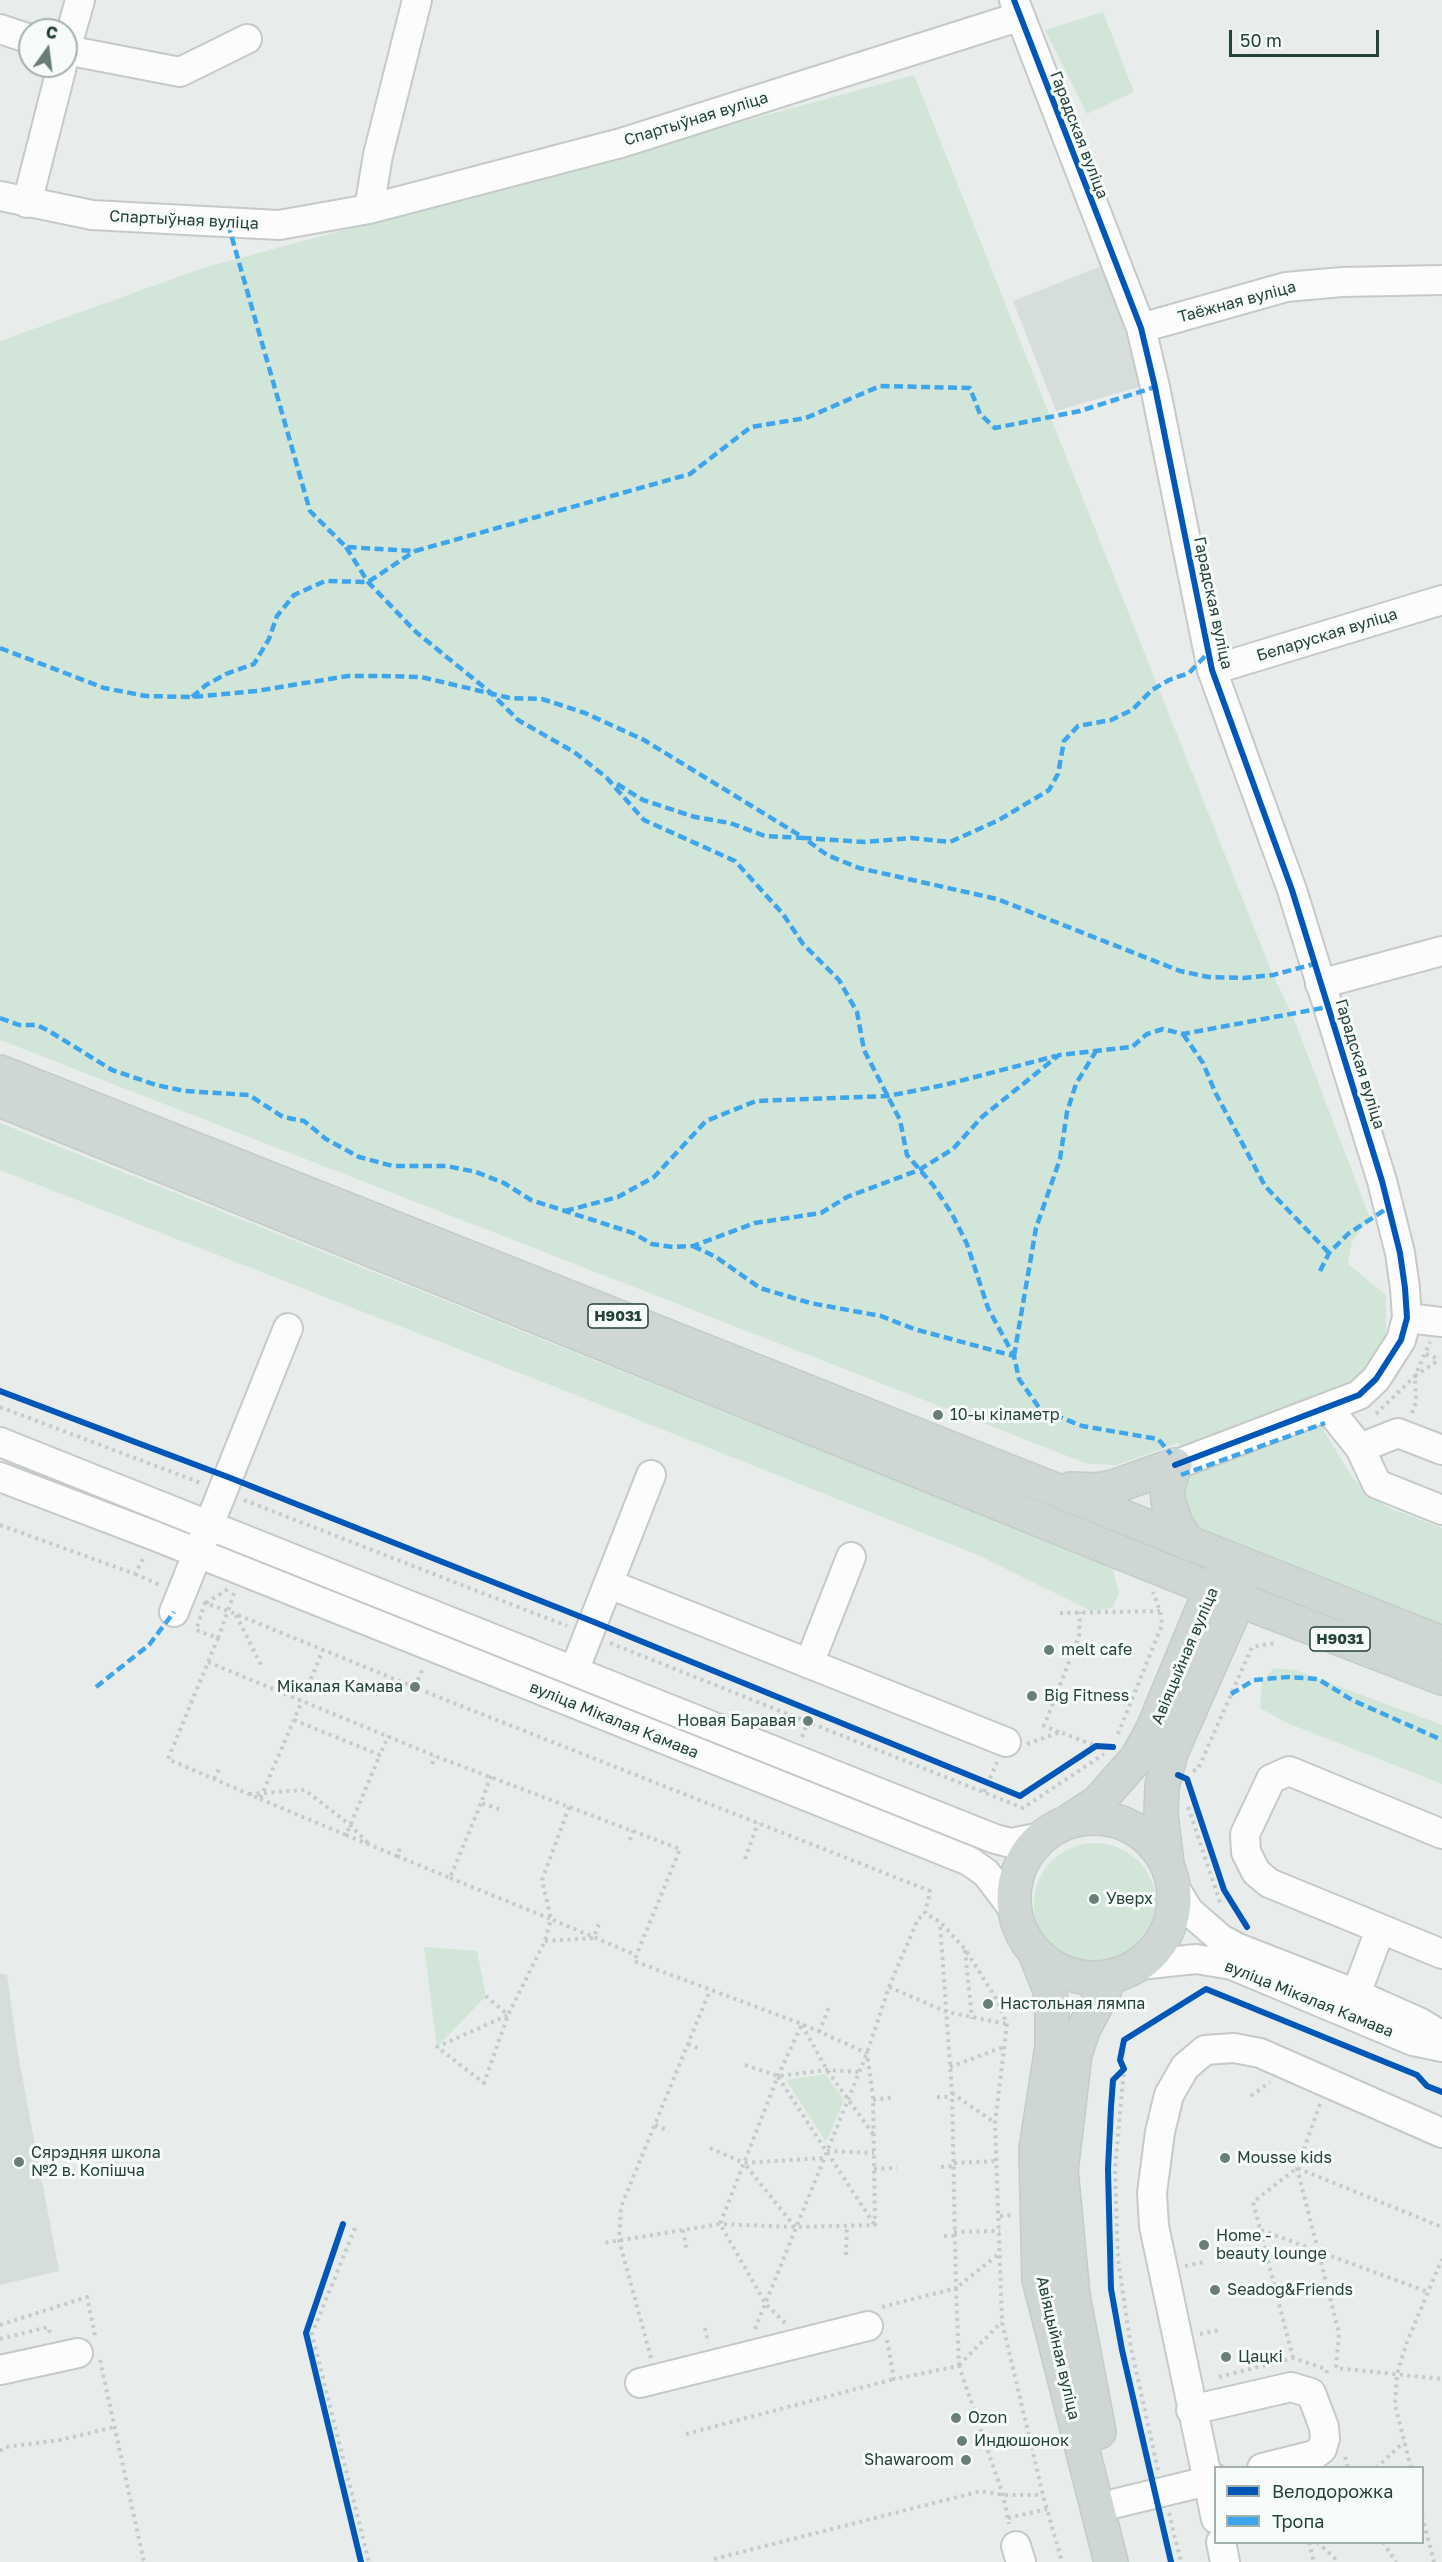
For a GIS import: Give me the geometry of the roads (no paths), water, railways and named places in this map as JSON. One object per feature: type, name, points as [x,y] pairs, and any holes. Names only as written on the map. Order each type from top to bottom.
[{"type":"main road","name":"Н9031","points":[[0,1072],[1051,1487],[1235,1563],[1442,1642]]},
{"type":"main road","name":"Н9031","points":[[0,1100],[1225,1594],[1442,1678]]},
{"type":"main road","points":[[1051,1487],[1081,1490],[1113,1487],[1175,1465]]},
{"type":"main road","points":[[1175,1465],[1170,1477],[1168,1501],[1176,1524],[1189,1544]]},
{"type":"main road","name":"Авіяцыйная вуліца","points":[[1171,1876],[1161,1815],[1164,1778],[1235,1563]]},
{"type":"main road","name":"Авіяцыйная вуліца","points":[[1055,1829],[1098,1802],[1136,1759],[1225,1594]]},
{"type":"main road","points":[[1102,1818],[1122,1823],[1149,1839],[1171,1876],[1173,1915],[1166,1934],[1154,1951],[1125,1971],[1090,1978],[1069,1974],[1050,1965],[1035,1953],[1021,1932],[1015,1911],[1014,1890],[1019,1870],[1028,1852],[1055,1829],[1102,1818]]},
{"type":"main road","name":"Авіяцыйная вуліца","points":[[1035,1953],[1050,1990],[1052,2017],[1052,2047],[1036,2150],[1039,2279],[1111,2562]]},
{"type":"main road","name":"Авіяцыйная вуліца","points":[[1125,1971],[1083,2030],[1075,2054],[1061,2170],[1073,2296],[1098,2427],[1131,2562]]},
{"type":"street","points":[[75,18],[80,0]]},
{"type":"street","points":[[369,209],[378,155],[417,0]]},
{"type":"street","name":"Спартыўная вуліца","points":[[13,200],[92,215],[259,225],[279,225],[369,209],[621,143],[1016,9]]},
{"type":"street","name":"Гарадская вуліца","points":[[1016,9],[1140,328],[1157,399],[1212,670],[1292,890],[1392,1215],[1402,1264],[1407,1318]]},
{"type":"street","points":[[0,29],[18,35]]},
{"type":"street","points":[[78,52],[180,72],[247,39]]},
{"type":"street","points":[[13,200],[58,78]]},
{"type":"street","name":"Таёжная вуліца","points":[[1140,328],[1286,287],[1342,282],[1442,280]]},
{"type":"street","name":"Беларуская вуліца","points":[[1212,670],[1442,600]]},
{"type":"street","points":[[1320,984],[1442,951]]},
{"type":"street","points":[[1175,1465],[1359,1395],[1376,1379],[1401,1340],[1407,1318],[1442,1322]]},
{"type":"street","points":[[174,1612],[288,1328]]},
{"type":"street","points":[[1328,1408],[1360,1448],[1377,1484],[1442,1510]]},
{"type":"street","points":[[1360,1448],[1398,1433],[1442,1450]]},
{"type":"street","name":"вуліца Мікалая Камава","points":[[0,1442],[995,1839],[1011,1843],[1055,1829]]},
{"type":"street","points":[[574,1671],[651,1475]]},
{"type":"street","name":"вуліца Мікалая Камава","points":[[0,1477],[197,1553],[969,1861],[986,1873],[1015,1911]]},
{"type":"street","points":[[809,1664],[837,1622],[854,1569]]},
{"type":"street","points":[[609,1584],[1006,1742]]},
{"type":"street","points":[[1440,1947],[1380,1930],[1269,1883],[1256,1872],[1246,1852],[1245,1834],[1270,1779],[1289,1771],[1442,1834]]},
{"type":"street","name":"вуліца Мікалая Камава","points":[[1171,1876],[1189,1911],[1221,1939],[1255,1955],[1356,1994],[1419,2022],[1442,2036]]},
{"type":"street","points":[[1356,1994],[1380,1930]]},
{"type":"street","name":"вуліца Мікалая Камава","points":[[1125,1971],[1196,1959],[1232,1965],[1413,2041],[1442,2047]]},
{"type":"street","points":[[1214,2509],[1211,2480],[1191,2410],[1154,2226],[1155,2164],[1170,2095],[1185,2067],[1204,2050],[1234,2048],[1260,2053],[1442,2133]]},
{"type":"street","points":[[640,2383],[800,2344],[879,2328]]},
{"type":"street","points":[[0,2370],[91,2347]]},
{"type":"street","points":[[1191,2410],[1291,2387],[1311,2394],[1324,2427],[1325,2439],[1322,2449],[1314,2455],[1270,2466]]},
{"type":"street","points":[[1117,2503],[1160,2502],[1211,2480]]},
{"type":"street","points":[[1221,2544],[1225,2562]]},
{"type":"place","name":"10-ы кіламетр","points":[[938,1415]]},
{"type":"place","name":"melt cafe","points":[[1049,1650]]},
{"type":"place","name":"Мікалая Камава","points":[[415,1687]]},
{"type":"place","name":"Big Fitness","points":[[1032,1696]]},
{"type":"place","name":"Новая Баравая","points":[[808,1721]]},
{"type":"place","name":"Уверх","points":[[1094,1899]]},
{"type":"place","name":"Настольная лямпа","points":[[988,2004]]},
{"type":"place","name":"Mousse kids","points":[[1225,2158]]},
{"type":"place","name":"Сярэдняя школа №2 в. Копішча","points":[[19,2162]]},
{"type":"place","name":"Home - beauty lounge","points":[[1204,2245]]},
{"type":"place","name":"Seadog&Friends","points":[[1215,2290]]},
{"type":"place","name":"Цацкi","points":[[1226,2357]]},
{"type":"place","name":"Ozon","points":[[956,2418]]},
{"type":"place","name":"Индюшонок","points":[[962,2441]]},
{"type":"place","name":"Shawaroom","points":[[966,2460]]}]
